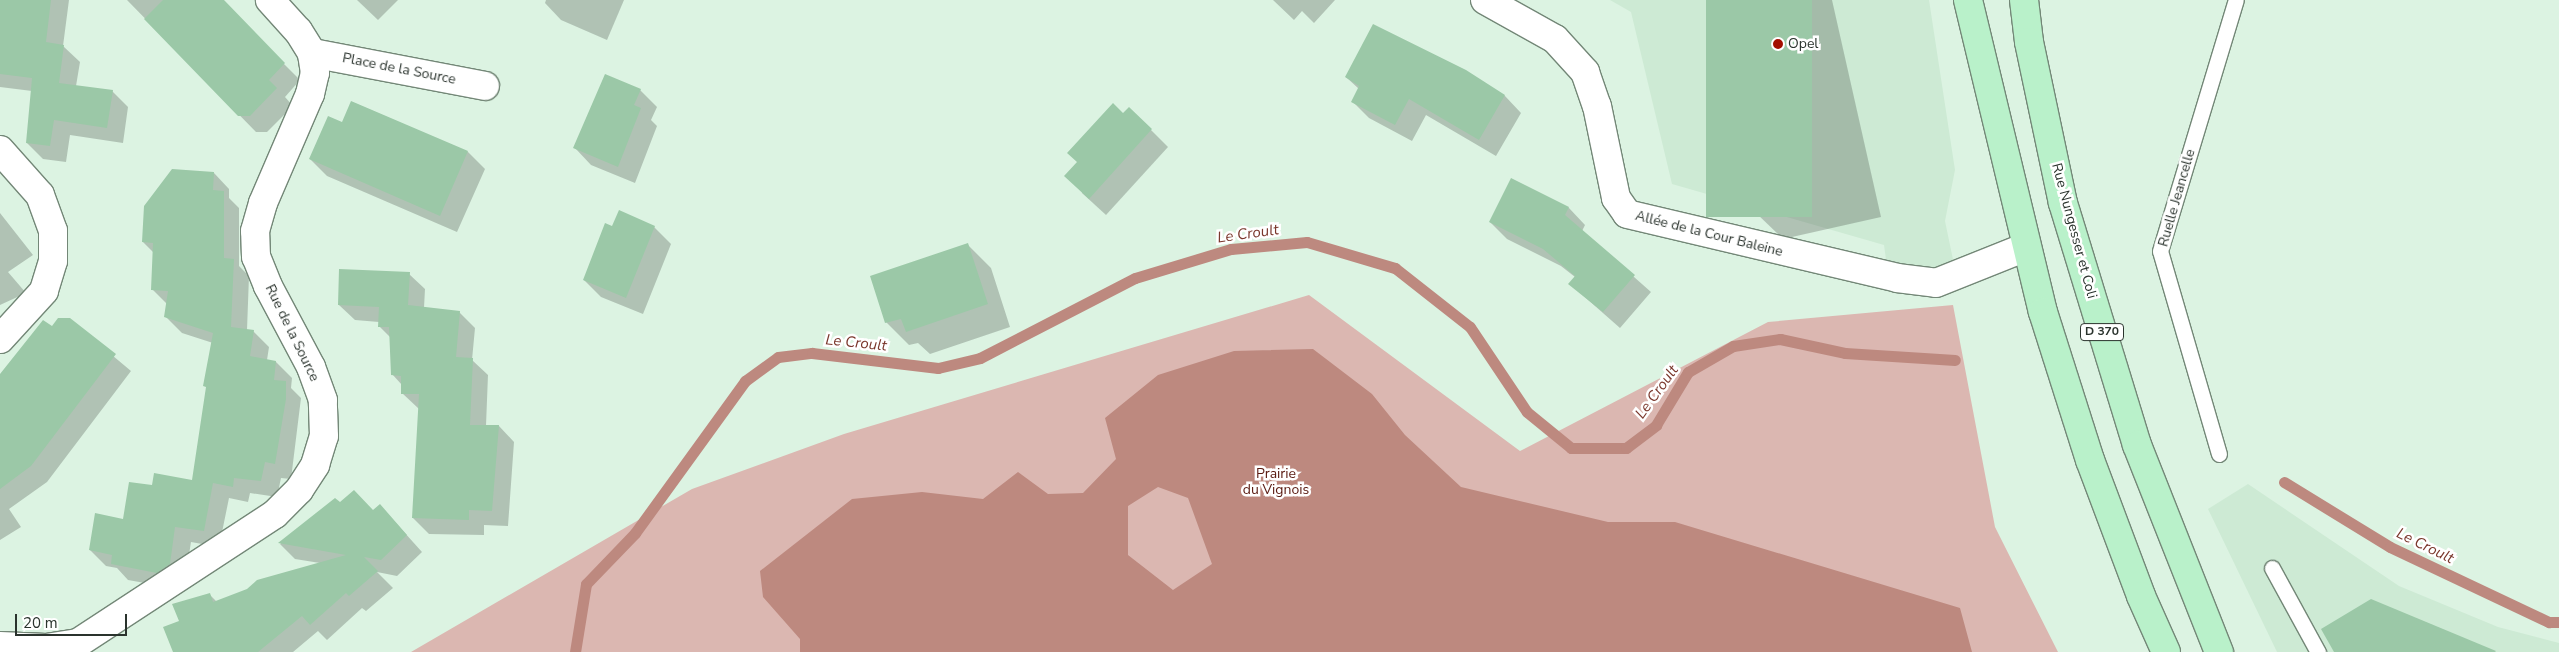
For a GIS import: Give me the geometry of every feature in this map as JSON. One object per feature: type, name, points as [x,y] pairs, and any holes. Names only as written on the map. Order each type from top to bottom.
[{"type":"main road","points":[[1968,0],[2043,312],[2090,460],[2141,596],[2166,652]]},
{"type":"main road","name":"Rue Nungesser et Coli","points":[[2024,0],[2029,42],[2063,203],[2137,445],[2219,652]]},
{"type":"street","name":"Rue de la Source","points":[[0,646],[46,648],[78,643],[276,514],[299,490],[315,466],[324,436],[323,400],[311,367],[268,286],[256,257],[255,231],[263,203],[310,94],[315,73],[312,53],[298,31],[270,0]]},
{"type":"street","name":"Allée de la Cour Baleine","points":[[1484,0],[1555,38],[1585,72],[1597,106],[1616,198],[1628,214],[1897,278],[1936,283],[2026,246]]},
{"type":"street","name":"Place de la Source","points":[[312,53],[485,86]]},
{"type":"street","points":[[0,150],[40,196],[53,231],[53,261],[44,291],[0,339]]},
{"type":"lane","name":"Ruelle Jeancelle","points":[[2219,454],[2160,252],[2236,0]]},
{"type":"lane","points":[[2272,568],[2318,652]]},
{"type":"shaded area","points":[[1610,0],[1929,0],[1955,170],[1945,221],[1956,274],[1890,289],[1884,245],[1672,184],[1631,12]]},
{"type":"shaded area","points":[[1313,349],[1372,394],[1405,435],[1461,487],[1608,522],[1675,522],[1960,608],[1972,652],[800,652],[800,639],[763,597],[760,571],[852,499],[922,492],[983,499],[1018,472],[1048,494],[1083,493],[1116,459],[1105,418],[1158,375],[1234,351]],"holes":[[[1158,487],[1188,498],[1212,564],[1173,590],[1128,555],[1128,506]]]},
{"type":"shaded area","points":[[2248,484],[2399,586],[2498,627],[2559,643],[2559,652],[2277,652],[2208,509]]},
{"type":"green space","name":"Prairie du Vignois","points":[[1309,295],[1520,451],[1768,322],[1953,305],[1995,527],[2058,652],[411,652],[692,489],[844,434]]},
{"type":"building","points":[[0,0],[51,0],[46,42],[64,45],[59,83],[113,90],[107,128],[54,120],[50,146],[26,143],[32,78],[0,74]]},
{"type":"building","points":[[163,0],[224,0],[285,63],[269,80],[277,88],[250,116],[238,116],[144,19]]},
{"type":"building","points":[[1706,0],[1812,0],[1812,217],[1706,217]]},
{"type":"building","points":[[1373,24],[1466,70],[1505,95],[1479,140],[1409,99],[1395,125],[1351,102],[1359,86],[1345,77]]},
{"type":"building","points":[[605,74],[641,89],[634,105],[641,108],[618,167],[573,148]]},
{"type":"building","points":[[351,101],[468,151],[440,216],[309,159],[328,116],[342,122]]},
{"type":"building","points":[[1113,103],[1123,113],[1129,107],[1152,129],[1089,199],[1064,176],[1077,162],[1067,153]]},
{"type":"building","points":[[172,169],[214,172],[213,190],[224,191],[224,258],[234,259],[231,327],[254,330],[250,356],[276,361],[274,380],[286,381],[286,399],[275,464],[265,462],[261,481],[234,478],[233,487],[213,483],[204,531],[175,527],[170,564],[157,573],[111,564],[112,555],[89,550],[95,513],[123,519],[129,482],[152,485],[154,473],[192,480],[206,387],[203,386],[213,333],[164,317],[168,291],[151,290],[153,243],[142,242],[144,206]]},
{"type":"building","points":[[1511,178],[1569,207],[1565,215],[1635,275],[1603,312],[1568,284],[1575,276],[1543,249],[1489,222]]},
{"type":"building","points":[[619,210],[655,226],[626,298],[583,280],[605,223],[612,226]]},
{"type":"building","points":[[968,243],[988,304],[906,332],[901,319],[885,323],[870,276]]},
{"type":"building","points":[[339,269],[410,272],[408,305],[460,311],[456,357],[473,358],[470,425],[499,425],[492,511],[469,510],[469,520],[412,518],[419,394],[401,394],[401,376],[391,375],[389,327],[378,327],[379,307],[338,305]]},
{"type":"building","points":[[58,318],[70,318],[116,354],[31,466],[0,489],[0,374],[43,320],[52,326]]},
{"type":"building","points":[[354,490],[373,510],[380,504],[407,535],[381,560],[364,557],[378,571],[349,596],[346,593],[310,625],[302,616],[258,652],[173,652],[163,627],[179,621],[172,604],[210,593],[213,602],[247,589],[257,580],[346,555],[278,543],[335,498],[340,502]]},
{"type":"building","points":[[2371,599],[2496,651],[2334,652],[2321,629]]},
{"type":"waterway","name":"Le Croult","points":[[575,652],[586,584],[635,533],[745,381],[778,357],[812,353],[938,368],[980,358],[1135,278],[1231,249],[1307,242],[1395,268],[1470,327],[1527,412],[1571,448],[1626,448],[1656,425],[1688,372],[1733,346],[1780,339],[1845,353],[1955,360]]},
{"type":"waterway","name":"Le Croult","points":[[2284,482],[2390,547],[2549,622],[2559,622]]},
{"type":"place","name":"Opel","points":[[1778,44]]}]
